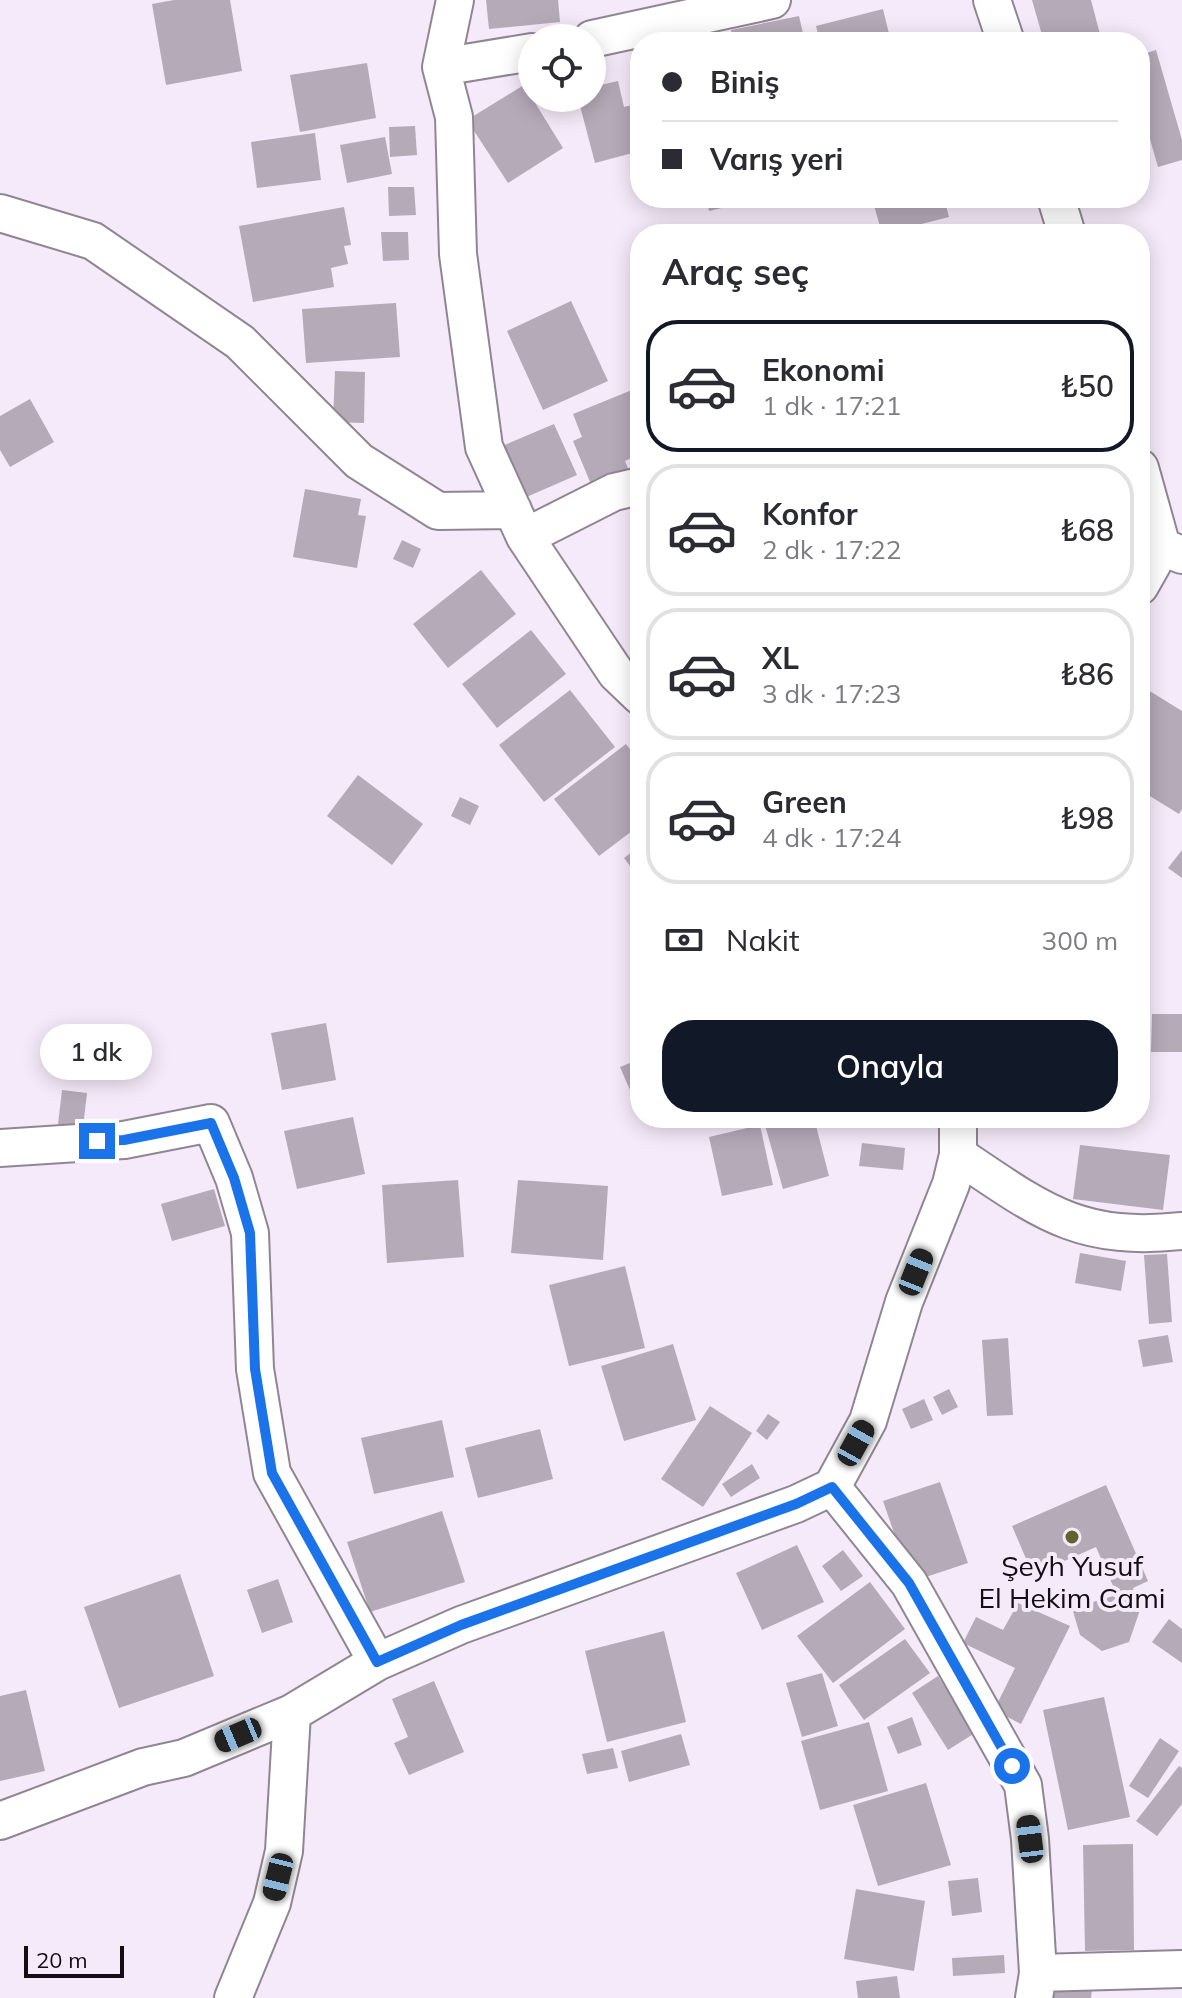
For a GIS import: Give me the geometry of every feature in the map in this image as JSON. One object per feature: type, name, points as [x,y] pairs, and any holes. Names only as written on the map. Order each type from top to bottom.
[{"type":"street","points":[[455,0],[441,67],[454,117],[458,254],[484,447],[519,524],[616,673],[630,686]]},
{"type":"street","points":[[606,36],[772,0]]},
{"type":"street","points":[[992,0],[1003,32]]},
{"type":"street","points":[[441,67],[518,54]]},
{"type":"street","points":[[0,213],[93,241],[240,342],[359,461],[438,511],[519,524],[630,488]]},
{"type":"street","points":[[1150,506],[1161,548],[1150,568]]},
{"type":"street","points":[[0,1148],[124,1140],[211,1123],[234,1178],[250,1233],[255,1369],[272,1473],[377,1662]]},
{"type":"street","points":[[0,1821],[143,1767],[184,1758],[292,1713],[377,1662],[461,1625],[796,1504],[832,1487],[868,1421],[904,1302],[951,1184],[958,1155],[958,1128]]},
{"type":"street","points":[[958,1155],[1043,1211],[1094,1230],[1151,1234],[1182,1231]]},
{"type":"street","points":[[832,1487],[909,1583],[1023,1785],[1030,1839],[1036,1986],[1182,1969]]},
{"type":"street","points":[[233,1998],[272,1903],[284,1851],[292,1713]]},
{"type":"building","points":[[174,0],[230,0],[242,71],[166,85],[152,4]]},
{"type":"building","points":[[486,0],[558,0],[560,22],[489,29]]},
{"type":"building","points":[[1032,0],[1091,0],[1099,32],[1041,32]]},
{"type":"building","points":[[883,9],[889,32],[818,32],[816,26]]},
{"type":"building","points":[[799,16],[803,32],[731,32]]},
{"type":"building","points":[[1156,50],[1182,140],[1182,160],[1158,167],[1150,139],[1150,52]]},
{"type":"building","points":[[367,63],[376,118],[300,132],[290,75]]},
{"type":"building","points":[[618,81],[624,107],[630,106],[630,154],[595,163],[582,112],[606,112],[606,84]]},
{"type":"building","points":[[518,89],[518,112],[541,112],[563,148],[508,183],[467,120]]},
{"type":"building","points":[[415,126],[417,155],[390,157],[389,127]]},
{"type":"building","points":[[315,133],[321,180],[257,188],[251,142]]},
{"type":"building","points":[[385,137],[392,174],[347,183],[340,145]]},
{"type":"building","points":[[388,187],[414,187],[416,215],[389,216]]},
{"type":"building","points":[[344,207],[351,245],[344,246],[348,264],[331,268],[334,287],[253,302],[239,226]]},
{"type":"building","points":[[875,208],[947,208],[949,217],[921,224],[879,224]]},
{"type":"building","points":[[381,232],[408,232],[409,260],[383,261]]},
{"type":"building","points":[[571,301],[608,381],[543,410],[507,331]]},
{"type":"building","points":[[396,303],[400,357],[306,363],[302,309]]},
{"type":"building","points":[[335,371],[365,372],[364,423],[333,422]]},
{"type":"building","points":[[630,391],[630,459],[625,461],[630,473],[593,489],[573,441],[582,437],[573,414]]},
{"type":"building","points":[[30,399],[54,442],[10,467],[0,450],[0,416]]},
{"type":"building","points":[[554,424],[577,475],[522,499],[500,447]]},
{"type":"building","points":[[305,489],[361,499],[358,515],[366,516],[357,568],[293,557]]},
{"type":"building","points":[[402,540],[421,549],[413,568],[393,559]]},
{"type":"building","points":[[481,570],[516,614],[448,668],[413,624]]},
{"type":"building","points":[[531,630],[566,674],[497,728],[462,684]]},
{"type":"building","points":[[570,690],[615,747],[544,802],[499,745]]},
{"type":"building","points":[[1150,691],[1182,711],[1182,809],[1179,814],[1150,796]]},
{"type":"building","points":[[626,744],[630,749],[630,833],[599,856],[554,799]]},
{"type":"building","points":[[358,775],[423,824],[392,865],[327,816]]},
{"type":"building","points":[[460,797],[479,806],[470,825],[451,816]]},
{"type":"building","points":[[1182,850],[1182,878],[1168,868]]},
{"type":"building","points":[[1152,1014],[1182,1014],[1182,1052],[1151,1052]]},
{"type":"building","points":[[326,1023],[336,1080],[282,1090],[271,1033]]},
{"type":"building","points":[[630,1063],[630,1090],[620,1067]]},
{"type":"building","points":[[62,1090],[87,1093],[83,1127],[58,1124]]},
{"type":"building","points":[[353,1117],[365,1174],[297,1189],[284,1131]]},
{"type":"building","points":[[761,1128],[773,1185],[722,1196],[709,1137]]},
{"type":"building","points":[[766,1128],[817,1128],[829,1176],[783,1189]]},
{"type":"building","points":[[862,1143],[905,1148],[903,1170],[859,1166]]},
{"type":"building","points":[[1080,1145],[1170,1155],[1163,1210],[1073,1199]]},
{"type":"building","points":[[458,1180],[464,1257],[387,1263],[382,1185]]},
{"type":"building","points":[[518,1180],[608,1186],[603,1260],[511,1253]]},
{"type":"building","points":[[214,1189],[225,1226],[172,1241],[161,1204]]},
{"type":"building","points":[[1080,1253],[1126,1261],[1121,1291],[1075,1283]]},
{"type":"building","points":[[1167,1254],[1172,1322],[1149,1324],[1144,1255]]},
{"type":"building","points":[[625,1266],[645,1348],[569,1366],[549,1285]]},
{"type":"building","points":[[1168,1335],[1173,1362],[1143,1367],[1138,1340]]},
{"type":"building","points":[[1008,1338],[1013,1415],[987,1416],[982,1340]]},
{"type":"building","points":[[673,1344],[696,1420],[624,1441],[601,1366]]},
{"type":"building","points":[[949,1389],[958,1407],[942,1415],[933,1397]]},
{"type":"building","points":[[924,1399],[933,1420],[911,1429],[902,1409]]},
{"type":"building","points":[[710,1406],[752,1433],[703,1507],[661,1479]]},
{"type":"building","points":[[768,1414],[780,1422],[767,1440],[756,1431]]},
{"type":"building","points":[[442,1420],[454,1477],[374,1494],[361,1438]]},
{"type":"building","points":[[540,1429],[553,1479],[478,1498],[465,1448]]},
{"type":"building","points":[[752,1464],[760,1478],[731,1497],[722,1484]]},
{"type":"building","points":[[940,1482],[968,1563],[911,1582],[883,1501]]},
{"type":"building","name":"Şeyh Yusuf El Hekim Cami","points":[[1106,1485],[1148,1581],[1133,1588],[1140,1610],[1129,1642],[1102,1651],[1080,1635],[1072,1608],[1117,1595],[1096,1547],[1033,1575],[1012,1526]]},
{"type":"building","points":[[442,1511],[465,1582],[370,1612],[347,1542]]},
{"type":"building","points":[[797,1545],[824,1602],[762,1630],[736,1573]]},
{"type":"building","points":[[843,1550],[863,1576],[841,1591],[822,1566]]},
{"type":"building","points":[[180,1574],[214,1676],[119,1708],[84,1607]]},
{"type":"building","points":[[278,1579],[293,1622],[262,1633],[247,1590]]},
{"type":"building","points":[[870,1582],[905,1629],[833,1683],[797,1636]]},
{"type":"building","points":[[1018,1603],[1070,1626],[1021,1724],[994,1710],[1015,1668],[963,1643],[976,1617],[1003,1630]]},
{"type":"building","points":[[1169,1619],[1182,1629],[1182,1663],[1152,1642]]},
{"type":"building","points":[[664,1631],[686,1722],[607,1742],[585,1651]]},
{"type":"building","points":[[905,1639],[930,1673],[864,1720],[839,1685]]},
{"type":"building","points":[[822,1673],[838,1726],[802,1737],[786,1683]]},
{"type":"building","points":[[938,1676],[975,1733],[948,1750],[912,1693]]},
{"type":"building","points":[[434,1681],[464,1752],[409,1775],[394,1743],[408,1737],[392,1699]]},
{"type":"building","points":[[26,1690],[45,1771],[0,1781],[0,1696]]},
{"type":"building","points":[[1104,1697],[1130,1817],[1068,1830],[1043,1710]]},
{"type":"building","points":[[912,1717],[922,1745],[898,1754],[887,1727]]},
{"type":"building","points":[[869,1722],[888,1791],[820,1810],[801,1741]]},
{"type":"building","points":[[681,1734],[690,1765],[629,1782],[621,1751]]},
{"type":"building","points":[[1160,1738],[1179,1751],[1148,1798],[1129,1786]]},
{"type":"building","points":[[613,1748],[618,1768],[587,1774],[582,1754]]},
{"type":"building","points":[[1179,1766],[1182,1768],[1182,1804],[1157,1836],[1136,1821]]},
{"type":"building","points":[[926,1783],[951,1865],[878,1886],[853,1805]]},
{"type":"building","points":[[1133,1844],[1134,1950],[1085,1951],[1083,1845]]},
{"type":"building","points":[[978,1878],[982,1912],[952,1916],[948,1881]]},
{"type":"building","points":[[856,1889],[925,1901],[914,1971],[844,1959]]},
{"type":"building","points":[[1004,1955],[1005,1973],[953,1976],[952,1958]]},
{"type":"building","points":[[897,1976],[900,1998],[858,1998],[856,1981]]},
{"type":"building","points":[[1045,1987],[1092,1990],[1091,1998],[1044,1998]]},
{"type":"place","name":"Şeyh Yusuf El Hekim Cami","points":[[1072,1537]]},
{"type":"route","points":[[97,1141],[124,1140],[211,1123],[234,1178],[250,1233],[255,1369],[272,1473],[377,1662],[461,1625],[796,1504],[832,1487],[909,1583],[1012,1766]]}]
